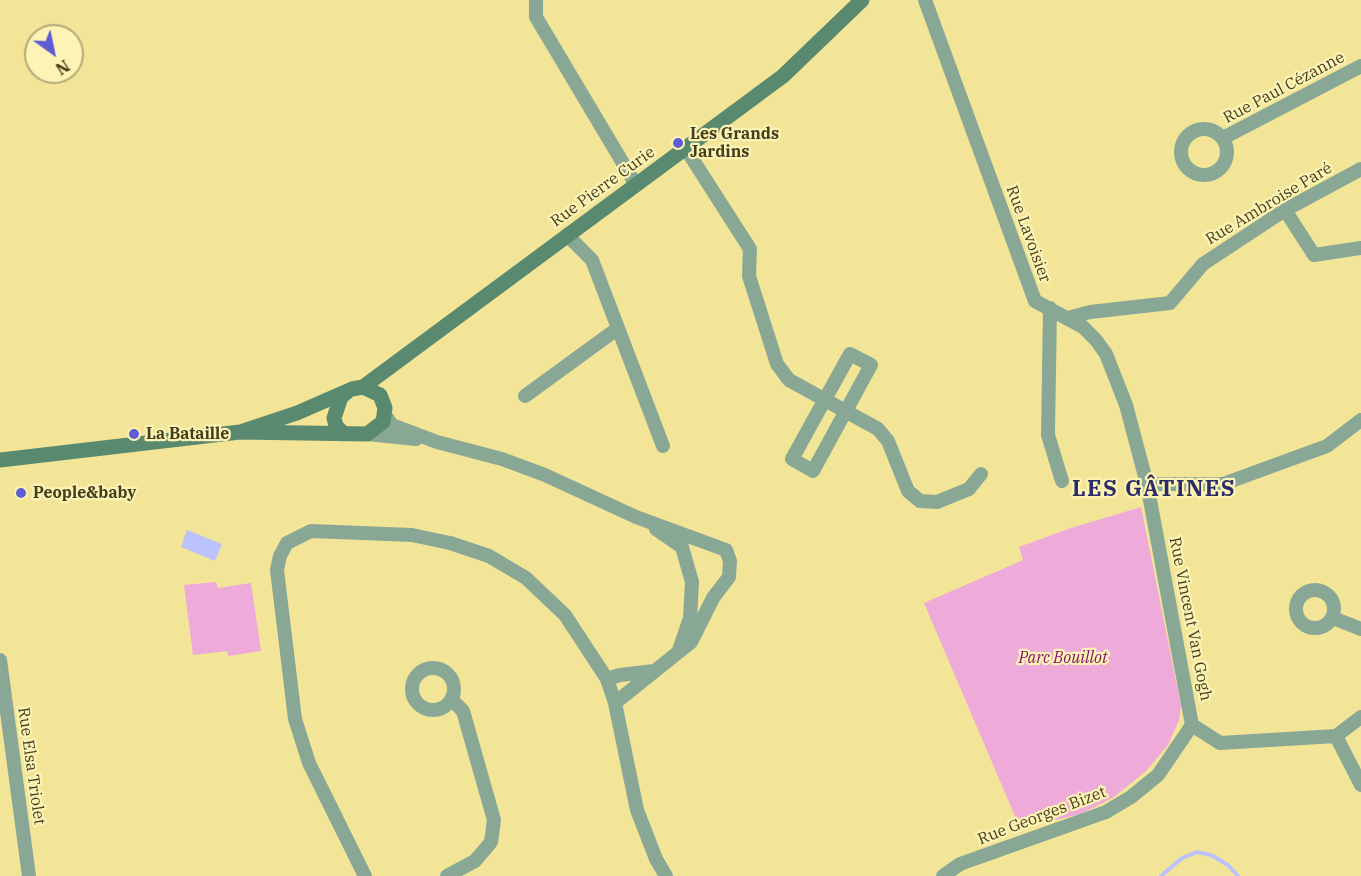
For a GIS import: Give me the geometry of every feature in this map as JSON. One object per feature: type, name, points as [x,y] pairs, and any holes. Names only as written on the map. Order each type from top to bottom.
[{"type":"street","points":[[536,0],[536,18],[636,185]]},
{"type":"street","name":"Rue Pierre Curie","points":[[240,432],[363,387],[783,76],[862,0]]},
{"type":"street","name":"Rue Lavoisier","points":[[925,0],[1035,301],[1083,327],[1106,354],[1135,433],[1147,484]]},
{"type":"street","name":"Rue Paul Cézanne","points":[[1223,138],[1361,66]]},
{"type":"street","points":[[686,149],[750,249],[749,276],[777,364],[789,380],[878,429],[888,441],[909,491],[920,501],[937,501],[969,489],[981,474]]},
{"type":"street","name":"Rue Ambroise Paré","points":[[1068,318],[1090,312],[1170,303],[1203,264],[1285,210],[1361,168]]},
{"type":"street","points":[[1285,210],[1314,255],[1361,248]]},
{"type":"street","points":[[567,235],[592,260],[663,446]]},
{"type":"street","points":[[1050,308],[1048,435],[1062,481]]},
{"type":"street","points":[[525,396],[617,329]]},
{"type":"street","points":[[850,354],[872,365],[846,412],[813,471],[792,459],[850,354]]},
{"type":"street","points":[[380,395],[385,369]]},
{"type":"street","points":[[363,387],[380,395],[384,401],[385,415],[379,427],[368,434]]},
{"type":"street","points":[[344,434],[336,426],[334,418],[341,397],[346,392]]},
{"type":"street","points":[[385,415],[392,425],[437,442],[502,459],[642,519],[726,550],[730,561],[729,577],[713,598],[691,642],[615,703]]},
{"type":"street","points":[[1147,484],[1223,484],[1327,446],[1361,420]]},
{"type":"street","name":"Rue Pierre Curie","points":[[0,460],[240,432],[368,434]]},
{"type":"street","points":[[368,434],[437,442]]},
{"type":"street","name":"Rue Vincent Van Gogh","points":[[1147,484],[1192,725],[1220,743],[1336,736]]},
{"type":"street","points":[[642,519],[682,548],[692,582],[690,618],[677,655]]},
{"type":"street","points":[[365,876],[309,763],[295,719],[277,570],[280,556],[287,543],[311,531],[412,535],[450,543],[489,556],[526,579],[565,615],[607,679],[615,703],[637,810],[656,859],[666,876]]},
{"type":"street","points":[[1333,618],[1361,629]]},
{"type":"street","name":"Rue Elsa Triolet","points":[[0,660],[29,876]]},
{"type":"street","points":[[607,679],[654,671]]},
{"type":"street","points":[[447,876],[475,861],[490,842],[494,820],[463,711],[452,700]]},
{"type":"street","points":[[1361,717],[1336,736],[1361,785]]},
{"type":"street","name":"Rue Georges Bizet","points":[[943,876],[960,864],[1106,812],[1131,797],[1158,775],[1192,725]]},
{"type":"green space","name":"Parc Bouillot","points":[[1141,507],[1181,706],[1179,720],[1168,745],[1146,771],[1114,797],[1081,814],[1020,828],[924,603],[1023,560],[1019,547],[1071,528]]},
{"type":"green space","points":[[216,582],[218,588],[251,583],[261,651],[228,656],[227,651],[193,655],[184,585]]},
{"type":"water","points":[[187,530],[222,544],[215,561],[181,547]]},
{"type":"waterway","points":[[1161,876],[1182,858],[1197,852],[1211,855],[1228,865],[1238,876]]},
{"type":"place","name":"Les Grands Jardins","points":[[678,143]]},
{"type":"place","name":"La Bataille","points":[[134,434]]},
{"type":"place","name":"People&baby","points":[[21,493]]},
{"type":"district","name":"LES GÂTINES","points":[[1154,490]]}]
